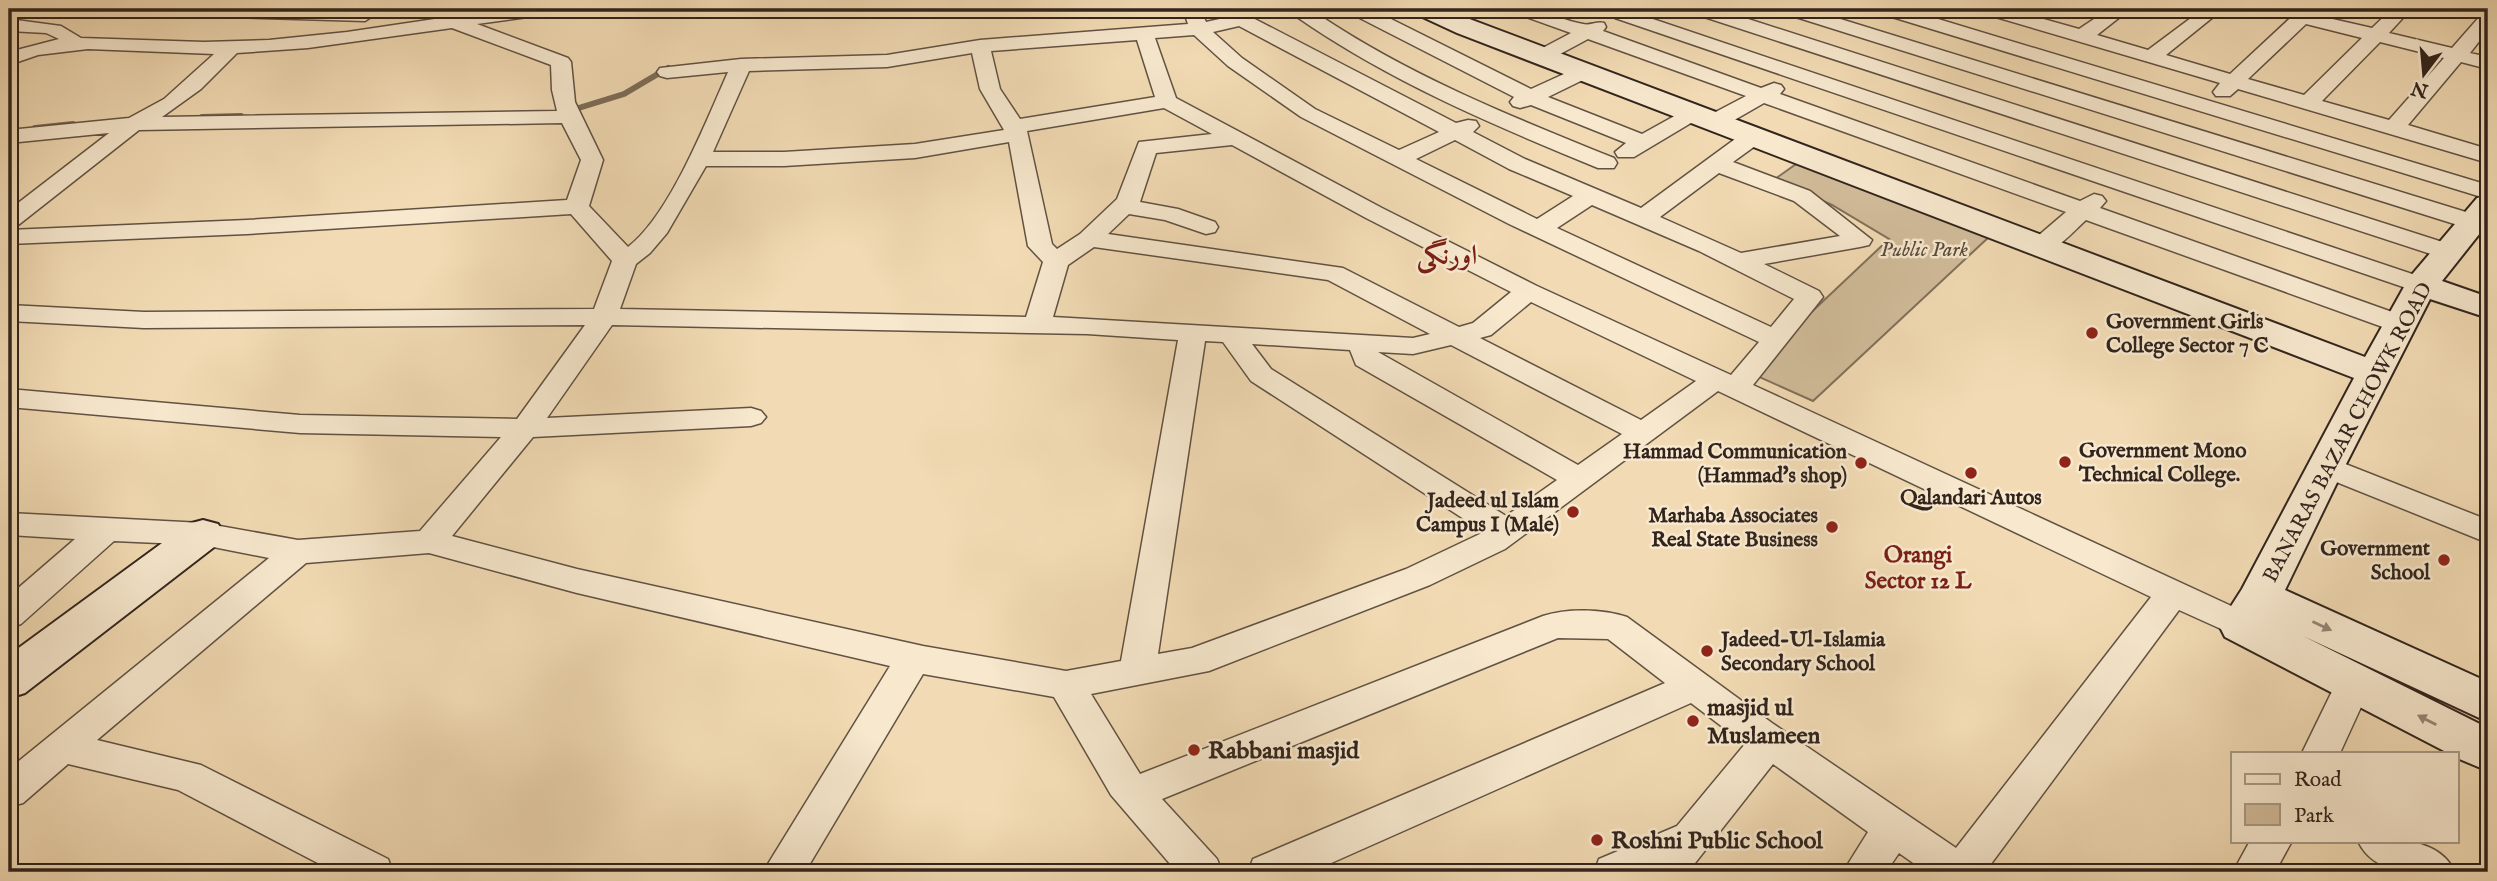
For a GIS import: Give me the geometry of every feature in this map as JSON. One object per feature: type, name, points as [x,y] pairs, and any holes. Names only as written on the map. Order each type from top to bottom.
[{"type":"street","points":[[9,16],[18,9]]},
{"type":"street","points":[[160,9],[365,15]]},
{"type":"street","points":[[14,53],[77,45],[231,48],[387,33],[499,12],[542,9]]},
{"type":"street","points":[[1318,9],[1304,13],[1342,41],[1491,116],[1606,163]]},
{"type":"street","points":[[1357,9],[1530,97],[1643,142]]},
{"type":"street","points":[[1424,9],[2375,373]]},
{"type":"street","points":[[1522,9],[2400,324]]},
{"type":"street","points":[[1699,9],[2449,252]]},
{"type":"street","points":[[1790,9],[2177,131],[2483,206]]},
{"type":"street","points":[[1886,9],[2206,106],[2483,206]]},
{"type":"street","points":[[2082,36],[2121,9]]},
{"type":"street","points":[[2152,56],[2214,9]]},
{"type":"street","points":[[2335,9],[2389,22],[2457,55],[2488,63]]},
{"type":"street","points":[[1907,77],[1973,35],[2004,10],[2082,36],[2488,156]]},
{"type":"street","points":[[1542,56],[1626,11],[1799,74],[2488,308]]},
{"type":"street","points":[[2041,246],[2236,81],[2306,13],[2389,22]]},
{"type":"street","points":[[2394,128],[2488,19]]},
{"type":"street","points":[[9,524],[203,534],[298,552],[429,542],[577,581],[914,658],[1066,685],[1196,661],[1418,577],[1494,541],[1643,433],[1727,383],[1775,339],[1810,297],[1738,261],[1517,164],[1242,20],[1196,22],[1144,33],[980,47],[876,62],[741,65],[667,72]]},
{"type":"street","points":[[452,22],[561,62],[560,82],[567,114],[592,160],[577,207]]},
{"type":"street","points":[[1196,22],[1235,62],[1308,113],[1539,229],[1775,339]]},
{"type":"street","points":[[2308,103],[2389,22]]},
{"type":"street","points":[[9,25],[60,31],[68,34],[77,45]]},
{"type":"street","points":[[1144,33],[1167,101]]},
{"type":"street","points":[[980,47],[990,89],[1016,130],[1040,246],[1056,261]]},
{"type":"street","points":[[9,221],[140,121],[194,85],[231,48]]},
{"type":"street","points":[[1568,185],[1643,142],[1762,95],[1836,54]]},
{"type":"street","points":[[429,542],[525,428],[604,317],[625,261],[646,246],[699,159],[741,65]]},
{"type":"street","points":[[1399,159],[1584,72]]},
{"type":"street","points":[[699,159],[784,159],[915,151],[1167,101],[1374,213],[1528,291],[2172,595],[2250,611],[2488,703]]},
{"type":"street","points":[[9,136],[140,121],[567,114]]},
{"type":"street","points":[[1643,218],[1754,136]]},
{"type":"street","points":[[1037,325],[1056,261],[1089,239],[1128,202],[1147,147],[1236,138]]},
{"type":"street","points":[[1716,164],[1802,196],[1860,240],[1738,261]]},
{"type":"street","points":[[1539,229],[1591,195]]},
{"type":"street","points":[[1124,206],[1170,214],[1206,227]]},
{"type":"street","name":"BANARAS BAZAR CHOWK ROAD","points":[[2250,611],[2421,285],[2483,206]]},
{"type":"street","points":[[9,237],[577,207],[625,261]]},
{"type":"street","points":[[1089,239],[1334,273],[1643,433]]},
{"type":"street","points":[[9,313],[144,320],[604,317],[1037,325],[1413,346],[1482,329],[1528,291]]},
{"type":"street","points":[[1137,672],[1193,333]]},
{"type":"street","points":[[1231,335],[1261,375],[1507,532]]},
{"type":"street","points":[[1362,343],[1366,359],[1579,479]]},
{"type":"street","points":[[9,398],[300,424],[525,428],[751,417]]},
{"type":"street","points":[[2325,466],[2487,529]]},
{"type":"street","points":[[9,615],[107,529]]},
{"type":"street","points":[[9,680],[203,534]]},
{"type":"street","points":[[29,767],[298,552]]},
{"type":"street","points":[[1134,793],[1555,625],[1615,626],[1770,741],[1959,872],[2172,595]]},
{"type":"street","points":[[2250,611],[2354,683],[2488,751]]},
{"type":"street","points":[[783,872],[914,658]]},
{"type":"street","points":[[2321,752],[2354,683]]},
{"type":"street","points":[[1066,685],[1125,784],[1202,872]]},
{"type":"street","points":[[1268,872],[1695,686]]},
{"type":"street","points":[[1664,872],[1770,741]]},
{"type":"street","points":[[29,767],[187,776],[373,872]]},
{"type":"street","points":[[1863,872],[1894,828]]},
{"type":"street","points":[[1614,872],[1691,839]]},
{"type":"street","points":[[2380,842],[2434,872]]},
{"type":"green space","name":"Public Park","points":[[1799,162],[1990,236],[1813,401],[1748,372],[1889,239],[1832,205],[1775,179]]},
{"type":"waterway","points":[[1239,17],[1280,9]]},
{"type":"waterway","points":[[569,111],[624,94],[668,68]]},
{"type":"waterway","points":[[202,117],[241,116]]},
{"type":"waterway","points":[[35,128],[73,124]]},
{"type":"place","name":"Government Girls College Sector 7 C","points":[[2092,333]]},
{"type":"place","name":"Government Mono Technical College.","points":[[2065,462]]},
{"type":"place","name":"Hammad Communication (Hammad's shop)","points":[[1861,463]]},
{"type":"place","name":"Qalandari Autos","points":[[1971,473]]},
{"type":"place","name":"Jadeed ul Islam Campus I (Male)","points":[[1573,512]]},
{"type":"place","name":"Marhaba Associates Real State Business","points":[[1832,527]]},
{"type":"place","name":"Government School","points":[[2444,560]]},
{"type":"place","name":"Jadeed-Ul-Islamia Secondary School","points":[[1707,651]]},
{"type":"place","name":"masjid ul Muslameen","points":[[1693,721]]},
{"type":"place","name":"Rabbani masjid","points":[[1194,750]]},
{"type":"place","name":"Roshni Public School","points":[[1597,840]]},
{"type":"district","name":"اورنگی","points":[[1447,254]]},
{"type":"district","name":"Orangi Sector 12 L","points":[[1918,567]]}]
